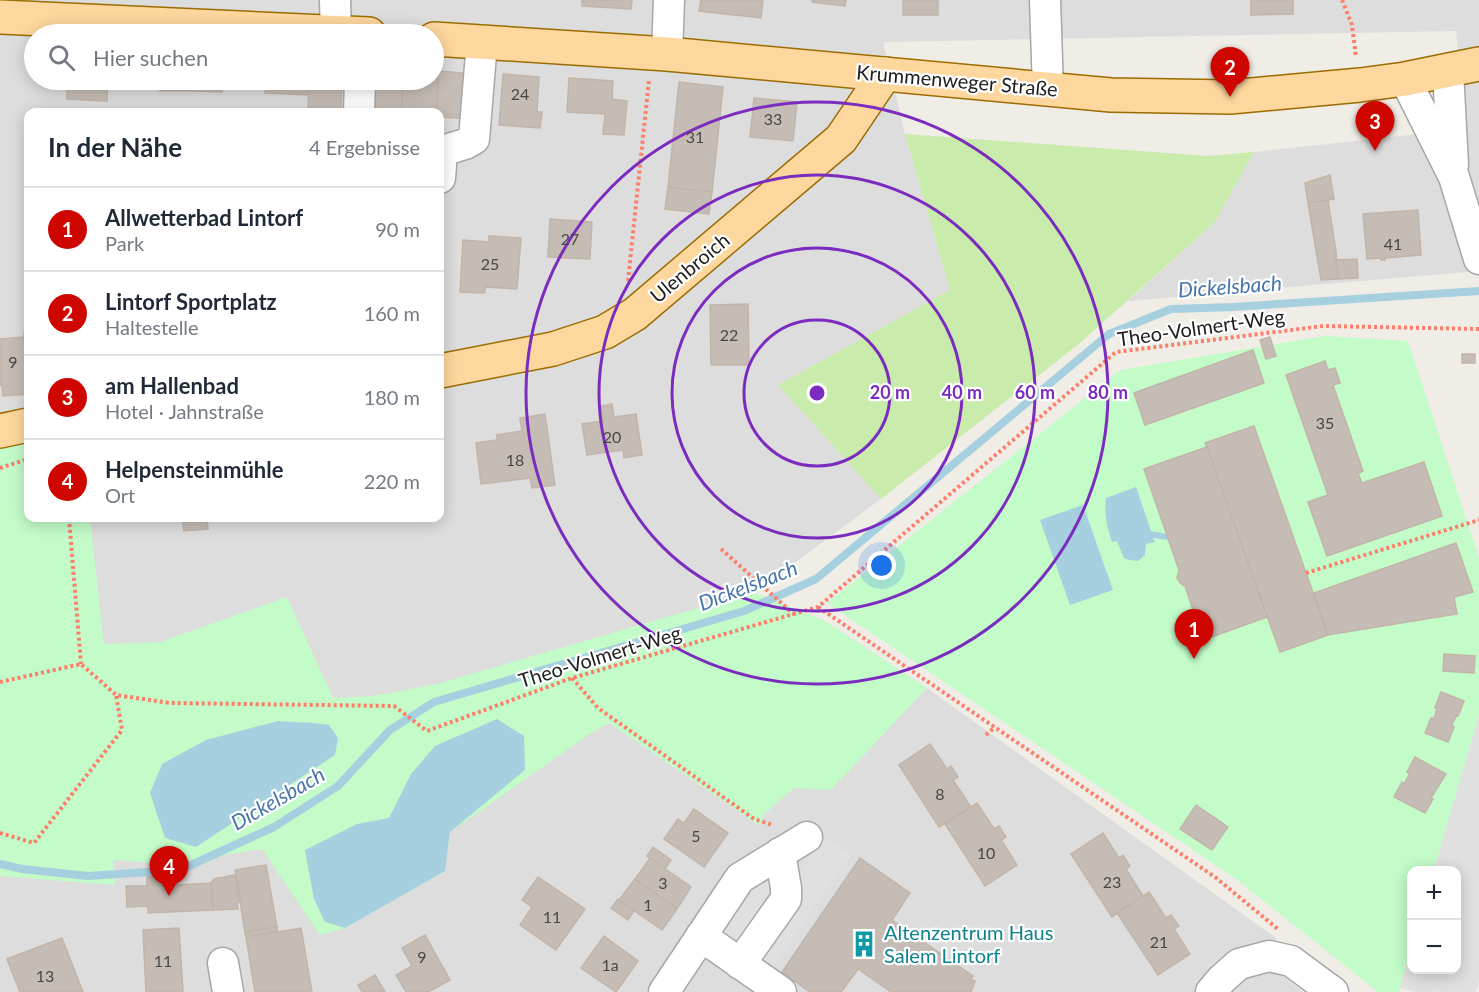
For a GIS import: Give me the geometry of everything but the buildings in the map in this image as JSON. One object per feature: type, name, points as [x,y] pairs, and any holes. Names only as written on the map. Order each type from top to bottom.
[{"type":"main road","points":[[0,17],[145,24]]},
{"type":"main road","name":"Krummenweger Straße","points":[[444,40],[660,54],[1111,95],[1230,97],[1360,85],[1464,67]]},
{"type":"main road","name":"Ulenbroich","points":[[444,370],[553,349],[605,332],[636,314],[841,140],[885,74]]},
{"type":"main road","points":[[0,431],[24,426]]},
{"type":"street","points":[[334,0],[347,24]]},
{"type":"street","points":[[660,54],[669,0]]},
{"type":"street","points":[[1046,0],[1048,90]]},
{"type":"street","points":[[444,150],[474,139],[482,42]]},
{"type":"street","points":[[1454,177],[1464,67]]},
{"type":"street","points":[[1405,79],[1454,177],[1479,259]]},
{"type":"street","points":[[358,108],[359,90]]},
{"type":"street","points":[[664,992],[740,878],[807,837]]},
{"type":"street","points":[[740,964],[786,899],[780,853]]},
{"type":"street","points":[[701,936],[782,992]]},
{"type":"street","points":[[1211,992],[1222,978],[1239,964],[1269,956],[1291,961],[1333,992]]},
{"type":"street","points":[[223,963],[228,992]]},
{"type":"path","points":[[1342,0],[1352,25],[1360,85]]},
{"type":"path","points":[[636,314],[628,287],[660,54]]},
{"type":"path","name":"Theo-Volmert-Weg","points":[[116,695],[170,703],[394,706],[427,731],[572,678],[818,607],[1116,352],[1323,326],[1479,330]]},
{"type":"path","points":[[0,468],[24,460]]},
{"type":"path","points":[[1306,573],[1479,520]]},
{"type":"path","points":[[0,833],[34,843],[122,730],[116,695],[81,664],[69,522]]},
{"type":"path","points":[[721,549],[795,615]]},
{"type":"path","points":[[818,607],[1215,877],[1282,933],[1291,961]]},
{"type":"path","points":[[0,682],[81,664]]},
{"type":"path","points":[[572,678],[598,708],[754,819],[807,837]]},
{"type":"path","points":[[986,735],[995,727]]},
{"type":"shaded area","points":[[0,0],[1479,0],[1479,271],[1128,301],[1214,223],[1254,152],[1465,129],[1456,31],[883,42],[905,134],[950,290],[778,385],[881,499],[754,593],[825,621],[927,688],[1276,938],[1282,975],[1303,992],[0,992]]},
{"type":"shaded area","points":[[1479,715],[1479,981],[1476,992],[1414,992],[1400,988],[1407,962],[1407,974],[1461,974],[1461,866],[1435,866]]},
{"type":"shaded area","points":[[824,839],[851,854],[768,973],[717,940],[760,877],[796,876]]},
{"type":"green space","points":[[905,134],[1208,156],[1254,152],[1214,223],[1080,343],[881,499],[778,385],[950,290]]},
{"type":"green space","points":[[1325,336],[1408,341],[1479,558],[1479,715],[1435,866],[1407,866],[1407,962],[1399,992],[1378,992],[1236,879],[827,603],[1120,370]]},
{"type":"green space","points":[[24,437],[24,522],[90,522],[104,644],[160,642],[287,597],[333,698],[374,696],[437,684],[753,592],[825,621],[927,688],[831,790],[794,788],[763,815],[760,826],[609,723],[450,832],[445,871],[345,928],[320,935],[262,849],[166,864],[113,860],[115,885],[0,876],[0,445]]},
{"type":"water","points":[[1136,487],[1151,531],[1167,534],[1169,540],[1153,538],[1155,542],[1146,544],[1145,555],[1138,561],[1124,558],[1117,541],[1112,542],[1105,510],[1106,498]]},
{"type":"water","points":[[1083,505],[1113,590],[1070,605],[1040,520]]},
{"type":"water","points":[[497,719],[524,736],[525,770],[450,832],[445,871],[345,928],[325,922],[314,899],[305,850],[357,824],[389,818],[411,774],[435,746]]},
{"type":"water","points":[[278,721],[329,725],[338,738],[335,755],[196,847],[165,838],[150,793],[162,764],[206,740]]},
{"type":"waterway","name":"Dickelsbach","points":[[0,864],[22,869],[88,876],[180,870],[274,827],[338,786],[390,730],[434,702],[744,611],[816,579],[1109,334],[1171,309],[1479,291]]},
{"type":"place","name":"Lintorf Sportplatz","points":[[1230,97]]},
{"type":"place","name":"am Hallenbad","points":[[1375,151]]},
{"type":"place","name":"Allwetterbad Lintorf","points":[[1194,659]]},
{"type":"place","name":"Helpensteinmühle","points":[[169,896]]},
{"type":"place","name":"Altenzentrum Haus Salem Lintorf","points":[[864,944]]}]
